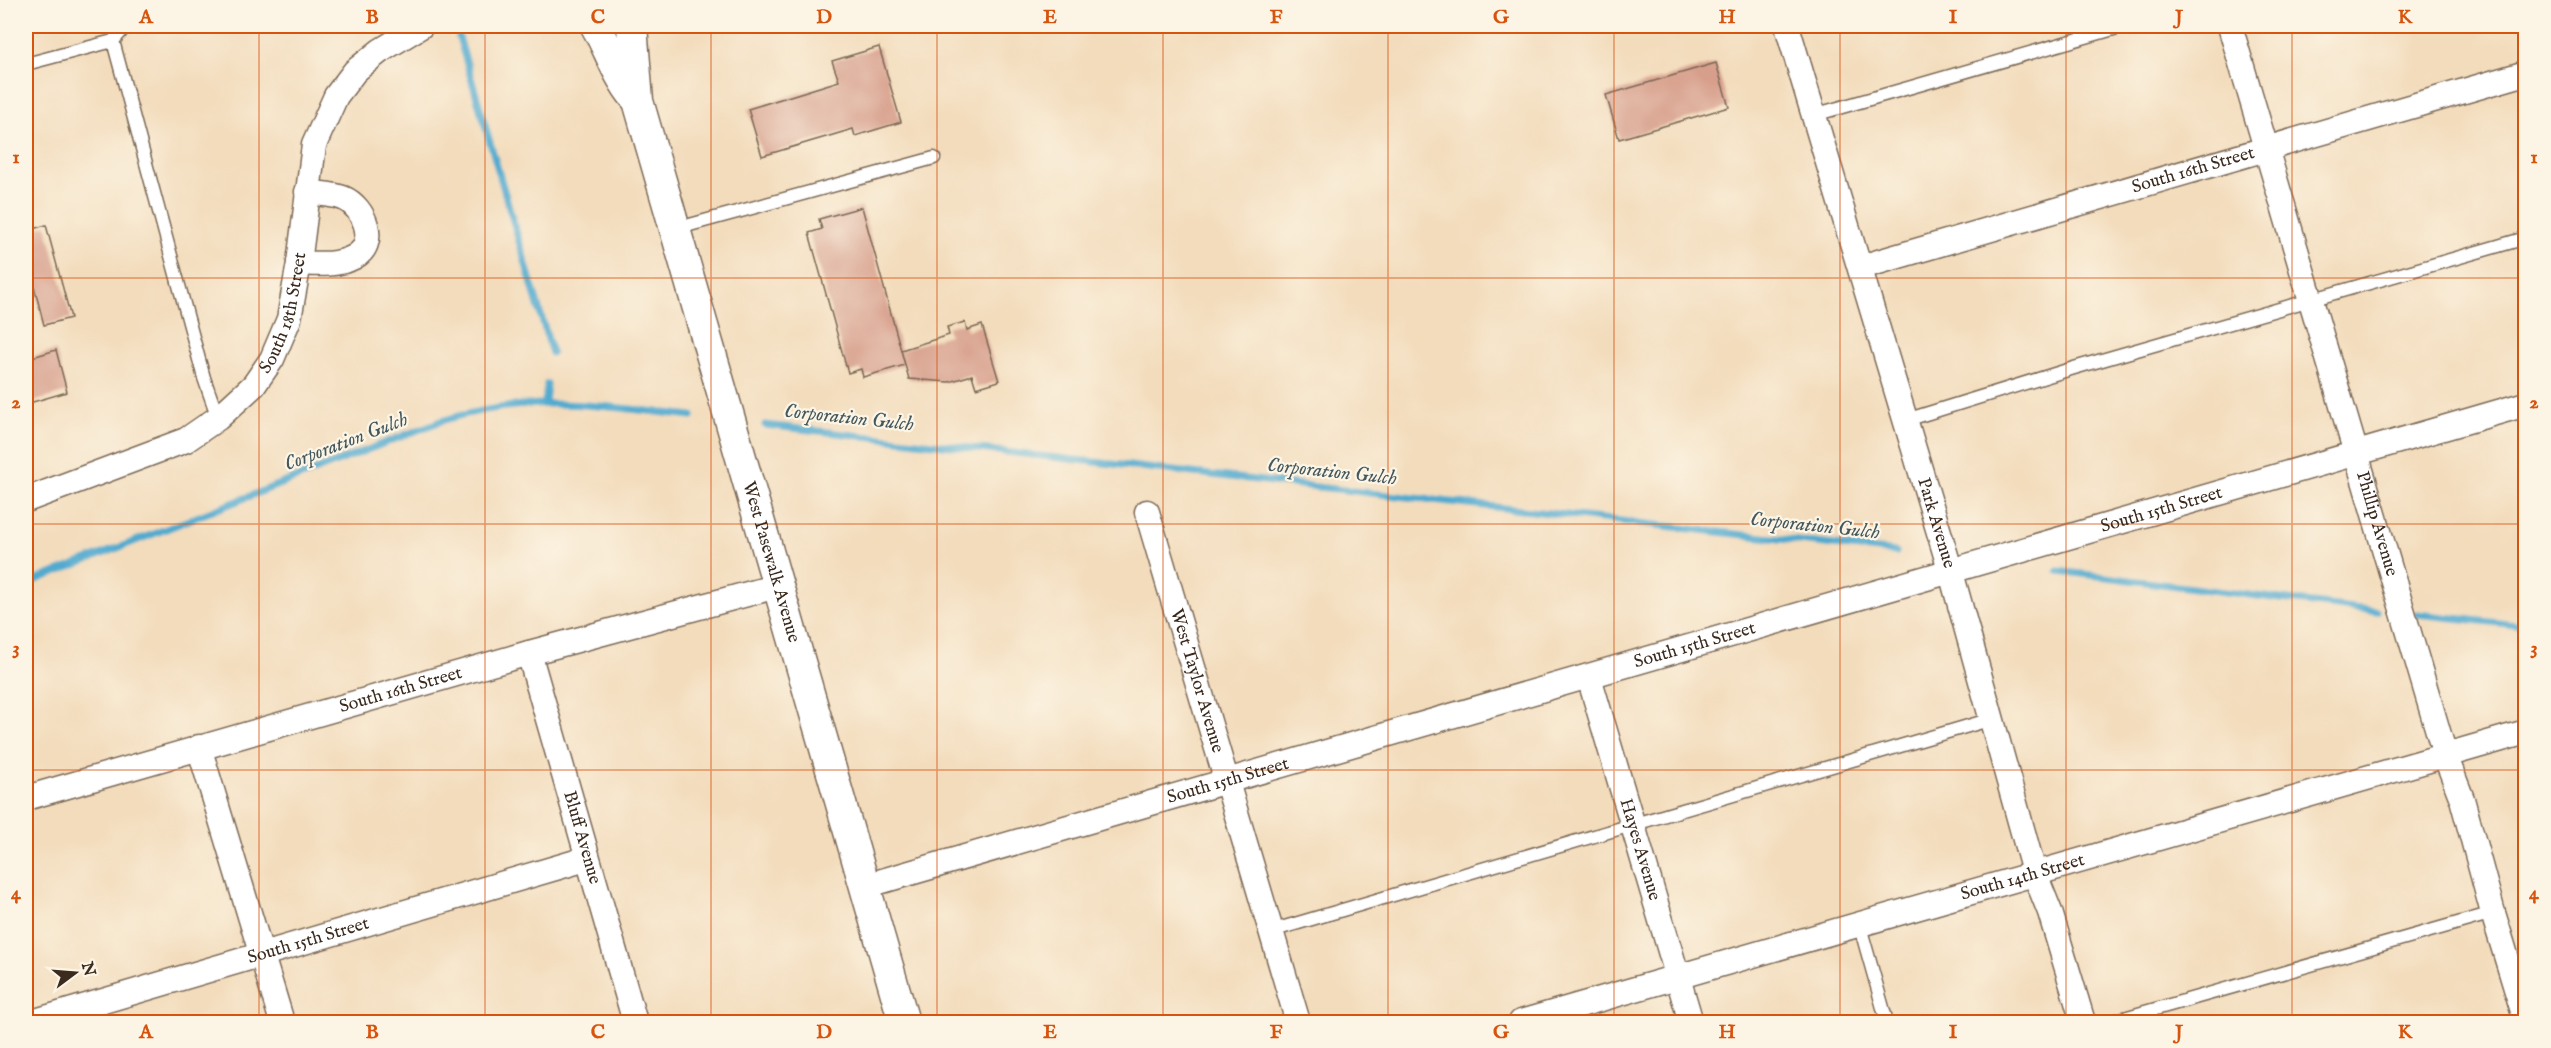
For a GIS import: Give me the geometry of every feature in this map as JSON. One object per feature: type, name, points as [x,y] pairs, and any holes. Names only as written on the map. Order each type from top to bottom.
[{"type":"street","name":"South 18th Street","points":[[26,500],[186,440],[218,418],[254,385],[272,358],[289,319],[299,263],[314,145],[336,96],[355,70],[380,51],[421,26]]},
{"type":"street","name":"West Pasewalk Avenue","points":[[596,26],[609,48],[621,80],[638,101]]},
{"type":"street","name":"West Pasewalk Avenue","points":[[632,26],[638,101],[904,1023]]},
{"type":"street","name":"Park Avenue","points":[[1787,26],[1950,569],[2034,872],[2050,912],[2083,1023]]},
{"type":"street","name":"Phillip Avenue","points":[[2230,26],[2354,454],[2445,755],[2462,800],[2526,1021]]},
{"type":"street","name":"South 16th Street","points":[[1861,267],[2526,73]]},
{"type":"street","points":[[299,263],[326,264],[355,257],[364,249],[367,236],[365,220],[357,206],[342,198],[307,192]]},
{"type":"street","name":"South 15th Street","points":[[865,886],[1589,677],[1950,569],[2526,404]]},
{"type":"street","name":"West Taylor Avenue","points":[[1147,512],[1298,1023]]},
{"type":"street","name":"South 16th Street","points":[[26,798],[529,653],[777,586]]},
{"type":"street","name":"Bluff Avenue","points":[[529,653],[586,859],[635,1023]]},
{"type":"street","name":"Hayes Avenue","points":[[1589,677],[1691,1023]]},
{"type":"street","name":"South 14th Street","points":[[1521,1023],[2034,872],[2526,732]]},
{"type":"street","points":[[199,747],[282,1023]]},
{"type":"street","name":"South 15th Street","points":[[32,1023],[586,859]]},
{"type":"lane","points":[[26,64],[113,41],[126,26]]},
{"type":"lane","points":[[1814,115],[2124,26]]},
{"type":"lane","points":[[113,41],[201,367],[218,418]]},
{"type":"lane","points":[[675,229],[934,158]]},
{"type":"lane","points":[[1906,420],[2074,368],[2526,238]]},
{"type":"lane","points":[[1271,931],[1992,720]]},
{"type":"lane","points":[[2109,1023],[2493,913]]},
{"type":"lane","points":[[1859,923],[1887,1023]]},
{"type":"building","points":[[879,47],[901,122],[855,136],[853,129],[762,156],[748,109],[839,81],[832,61]]},
{"type":"building","points":[[1716,63],[1729,107],[1619,139],[1606,95]]},
{"type":"building","points":[[862,207],[905,365],[863,377],[861,369],[848,373],[809,233],[822,229],[819,219]]},
{"type":"building","points":[[46,225],[71,318],[44,325],[26,255],[26,231]]},
{"type":"building","points":[[965,322],[967,330],[982,325],[999,381],[976,388],[972,375],[949,382],[909,379],[901,350],[949,335],[947,327]]},
{"type":"building","points":[[56,350],[67,392],[26,404],[26,359]]},
{"type":"waterway","points":[[459,37],[552,353]]},
{"type":"waterway","points":[[545,403],[547,384]]},
{"type":"waterway","name":"Corporation Gulch","points":[[26,584],[441,421],[474,412],[536,404],[566,404],[692,416]]},
{"type":"waterway","name":"Corporation Gulch","points":[[765,425],[1896,552]]},
{"type":"waterway","name":"Corporation Gulch","points":[[2058,571],[2377,611]]},
{"type":"waterway","name":"Corporation Gulch","points":[[2417,614],[2526,626]]}]
